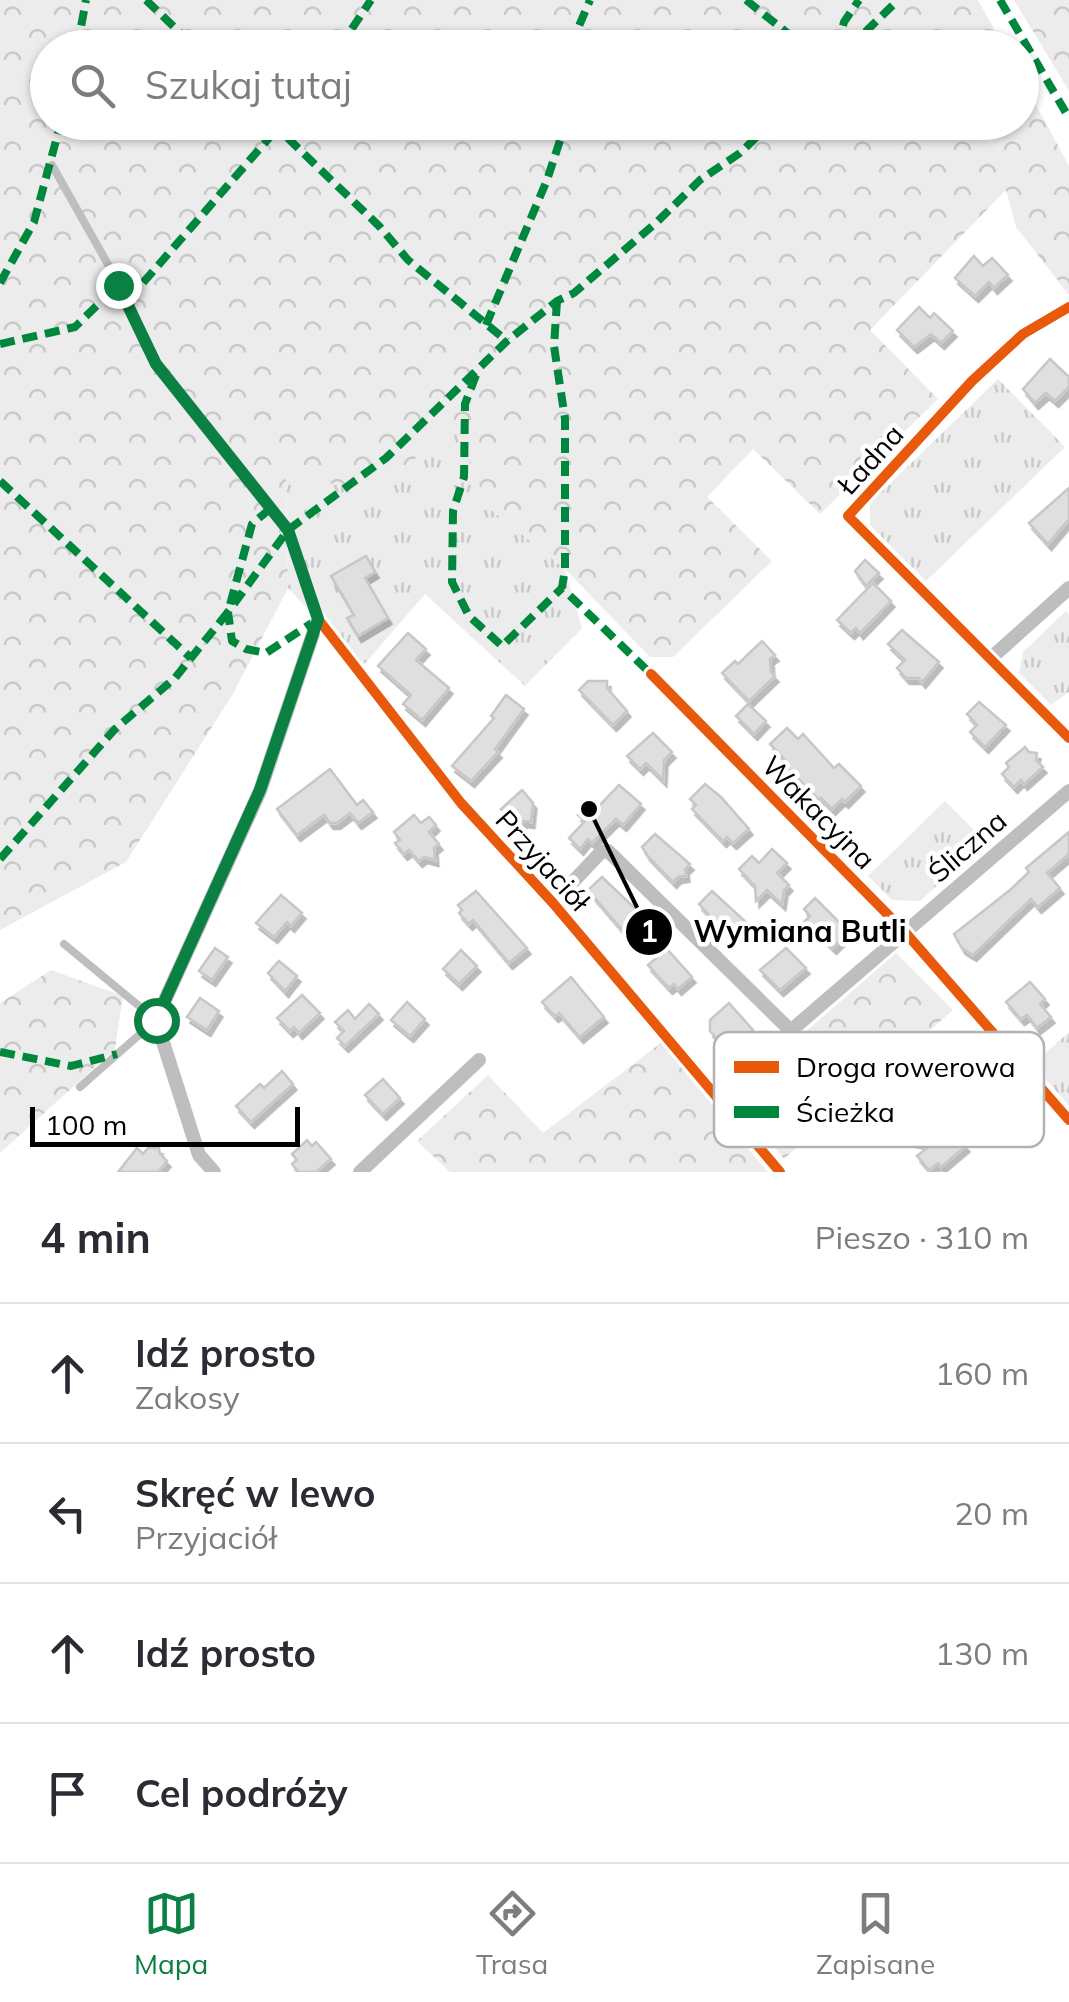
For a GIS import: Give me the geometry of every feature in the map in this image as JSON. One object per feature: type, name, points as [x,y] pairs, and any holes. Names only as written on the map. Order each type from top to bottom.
[{"type":"street","name":"Ładna","points":[[1069,307],[1024,334],[972,381],[848,516],[1069,738]]},
{"type":"street","points":[[990,659],[1069,588]]},
{"type":"street","points":[[214,1172],[199,1155],[156,1020],[260,790],[318,619]]},
{"type":"street","name":"Przyjaciół","points":[[318,619],[461,803],[553,903],[714,1095]]},
{"type":"street","name":"Wakacyjna","points":[[651,674],[904,931],[992,1032]]},
{"type":"street","name":"Śliczna","points":[[788,1032],[1069,790]]},
{"type":"street","points":[[553,903],[601,852],[608,851],[790,1030]]},
{"type":"street","points":[[360,1172],[480,1060]]},
{"type":"street","name":"Wakacyjna","points":[[1044,1091],[1069,1120]]},
{"type":"street","name":"Przyjaciół","points":[[759,1147],[780,1172]]},
{"type":"lane","name":"Przyjaciół","points":[[52,165],[128,300],[156,364],[288,530],[318,619]]},
{"type":"lane","points":[[64,944],[156,1020],[80,1087]]},
{"type":"green space","points":[[0,0],[978,0],[995,30],[30,30],[30,140],[1039,140],[1039,110],[1069,166],[1069,295],[1016,227],[1006,190],[870,330],[938,399],[820,514],[753,449],[707,497],[772,561],[673,657],[650,657],[565,569],[488,507],[448,408],[415,459],[369,489],[286,477],[288,588],[234,692],[126,862],[0,930]]},
{"type":"green space","points":[[1014,0],[1069,0],[1069,91],[1039,41],[1039,30],[1032,30]]},
{"type":"green space","points":[[998,379],[1065,447],[926,581],[870,525],[870,503]]},
{"type":"green space","points":[[448,407],[488,507],[565,569],[582,628],[525,686],[425,594],[362,667],[288,588],[286,477],[369,489],[415,459]]},
{"type":"green space","points":[[1066,611],[1069,692],[1051,705],[1019,673],[1023,652]]},
{"type":"green space","points":[[945,801],[986,842],[920,901],[892,900],[868,876]]},
{"type":"green space","points":[[896,953],[953,1010],[928,1032],[805,1032]]},
{"type":"green space","points":[[51,970],[123,996],[115,1049],[0,1153],[0,1003]]},
{"type":"green space","points":[[1069,1032],[1069,1106],[1044,1077],[1044,1054]]},
{"type":"green space","points":[[661,1043],[714,1107],[714,1147],[747,1147],[768,1172],[450,1172],[417,1141],[488,1075],[543,1133]]},
{"type":"green space","points":[[774,1147],[798,1147],[784,1159]]},
{"type":"building","points":[[974,256],[983,266],[992,258],[1008,275],[994,288],[989,282],[975,296],[955,278]]},
{"type":"building","points":[[919,307],[930,318],[934,313],[953,331],[941,343],[931,334],[914,347],[897,330]]},
{"type":"building","points":[[1050,359],[1069,377],[1069,387],[1055,401],[1046,393],[1035,403],[1023,389]]},
{"type":"building","points":[[1069,488],[1069,519],[1048,544],[1029,523]]},
{"type":"building","points":[[366,556],[375,572],[365,578],[388,618],[358,636],[347,618],[354,615],[331,576]]},
{"type":"building","points":[[865,560],[879,573],[866,586],[855,571]]},
{"type":"building","points":[[873,583],[891,601],[860,633],[856,628],[851,633],[837,620]]},
{"type":"building","points":[[902,630],[939,662],[922,682],[919,678],[906,678],[897,668],[905,660],[888,644]]},
{"type":"building","points":[[408,633],[426,649],[416,660],[449,688],[422,720],[403,704],[411,695],[378,666]]},
{"type":"building","points":[[762,641],[775,655],[770,659],[775,676],[749,701],[722,673]]},
{"type":"building","points":[[588,681],[607,681],[607,688],[627,711],[613,725],[579,690]]},
{"type":"building","points":[[506,695],[524,709],[495,749],[498,752],[471,781],[452,766],[494,718],[491,716]]},
{"type":"building","points":[[979,702],[1006,725],[985,747],[970,732],[977,725],[967,714]]},
{"type":"building","points":[[748,704],[766,721],[754,734],[736,716]]},
{"type":"building","points":[[787,728],[798,739],[803,734],[834,768],[839,764],[861,786],[845,802],[842,799],[832,809],[784,764],[786,761],[770,744]]},
{"type":"building","points":[[653,733],[672,752],[664,760],[663,780],[646,763],[640,769],[627,756]]},
{"type":"building","points":[[1025,747],[1037,753],[1036,760],[1043,767],[1024,784],[1021,780],[1014,787],[1002,774],[1009,767],[1006,763]]},
{"type":"building","points":[[330,769],[357,805],[363,800],[373,812],[358,823],[350,813],[337,823],[330,823],[324,815],[297,835],[277,809]]},
{"type":"building","points":[[705,784],[749,829],[733,843],[727,837],[723,841],[692,809],[696,805],[690,799]]},
{"type":"building","points":[[619,785],[641,804],[623,825],[616,819],[592,843],[588,839],[580,849],[569,838],[585,821],[578,815],[591,800],[598,807]]},
{"type":"building","points":[[522,790],[533,803],[531,822],[524,821],[517,828],[501,809]]},
{"type":"building","points":[[414,815],[421,823],[429,817],[436,825],[429,832],[439,844],[434,848],[435,860],[424,857],[419,861],[409,850],[404,854],[395,843],[400,840],[394,832]]},
{"type":"building","points":[[1069,832],[1069,854],[1047,873],[1060,888],[1038,907],[1031,899],[973,955],[962,948],[954,934],[1010,890],[1029,872],[1026,868]]},
{"type":"building","points":[[655,834],[690,864],[685,869],[686,876],[673,882],[647,855],[642,847]]},
{"type":"building","points":[[772,849],[787,863],[777,873],[789,885],[782,904],[767,890],[756,901],[755,886],[739,869],[752,856],[759,863]]},
{"type":"building","points":[[602,877],[641,914],[636,926],[623,931],[588,890]]},
{"type":"building","points":[[476,891],[527,948],[509,963],[473,920],[469,924],[459,913],[462,910],[458,905]]},
{"type":"building","points":[[712,891],[747,923],[742,928],[744,935],[736,934],[731,939],[699,904]]},
{"type":"building","points":[[281,895],[302,913],[274,937],[256,923]]},
{"type":"building","points":[[815,898],[849,932],[833,948],[802,924],[810,916],[804,909]]},
{"type":"building","points":[[215,948],[228,957],[212,980],[199,971]]},
{"type":"building","points":[[786,948],[806,968],[780,990],[760,970]]},
{"type":"building","points":[[667,949],[692,977],[678,989],[674,984],[669,988],[648,965]]},
{"type":"building","points":[[461,950],[477,966],[459,984],[443,969]]},
{"type":"building","points":[[279,961],[297,976],[285,991],[268,973]]},
{"type":"building","points":[[571,977],[604,1017],[580,1037],[559,1013],[555,1016],[542,1002]]},
{"type":"building","points":[[1030,982],[1045,999],[1040,1004],[1051,1017],[1037,1028],[1027,1015],[1021,1019],[1006,1002]]},
{"type":"building","points":[[302,995],[320,1013],[299,1033],[294,1027],[290,1031],[277,1018]]},
{"type":"building","points":[[200,998],[219,1011],[207,1030],[187,1017]]},
{"type":"building","points":[[407,1002],[425,1019],[410,1036],[391,1020]]},
{"type":"building","points":[[729,1003],[753,1030],[714,1032],[714,1035],[710,1020]]},
{"type":"building","points":[[369,1004],[379,1014],[345,1046],[337,1038],[344,1031],[335,1022],[348,1010],[355,1019]]},
{"type":"building","points":[[282,1071],[293,1084],[251,1122],[236,1106]]},
{"type":"building","points":[[383,1079],[400,1098],[383,1114],[365,1095]]},
{"type":"building","points":[[307,1140],[312,1146],[316,1142],[331,1159],[316,1172],[298,1172],[292,1164],[297,1160],[292,1154]]},
{"type":"building","points":[[928,1147],[965,1147],[941,1167],[938,1163],[929,1170],[917,1156]]},
{"type":"building","points":[[137,1148],[143,1154],[148,1148],[159,1148],[167,1161],[158,1172],[118,1172]]},
{"type":"marked path","points":[[80,30],[86,0]]},
{"type":"marked path","points":[[146,0],[177,30]]},
{"type":"marked path","points":[[351,30],[371,0]]},
{"type":"marked path","points":[[578,30],[590,0]]},
{"type":"marked path","points":[[746,0],[784,30]]},
{"type":"marked path","points":[[842,30],[859,0]]},
{"type":"marked path","points":[[867,30],[898,0]]},
{"type":"marked path","points":[[1000,0],[1018,30]]},
{"type":"marked path","points":[[1039,67],[1069,118]]},
{"type":"marked path","points":[[0,283],[34,222],[56,140]]},
{"type":"marked path","points":[[128,300],[267,140]]},
{"type":"marked path","points":[[290,140],[380,227],[408,260],[507,341]]},
{"type":"marked path","points":[[486,325],[560,140]]},
{"type":"marked path","points":[[318,619],[266,653],[232,641],[228,612],[288,530],[386,458],[507,341],[557,301],[574,293],[700,180],[753,140]]},
{"type":"marked path","points":[[0,344],[75,327],[118,285]]},
{"type":"marked path","points":[[557,301],[554,346],[565,419],[562,588],[651,674]]},
{"type":"marked path","points":[[476,375],[465,404],[464,477],[453,511],[452,582],[469,616],[502,646],[562,588]]},
{"type":"marked path","points":[[0,481],[191,658]]},
{"type":"marked path","points":[[0,859],[115,729],[175,678],[228,612],[252,524],[271,508]]},
{"type":"marked path","points":[[0,1052],[71,1066],[117,1054]]},
{"type":"cycle path","points":[[1069,307],[1023,334],[972,381],[848,516],[1069,738]]},
{"type":"cycle path","points":[[318,619],[461,803],[553,903],[714,1094]]},
{"type":"cycle path","points":[[651,674],[904,931],[992,1032]]},
{"type":"cycle path","points":[[1044,1091],[1069,1120]]},
{"type":"cycle path","points":[[759,1147],[780,1172]]},
{"type":"place","name":"Wymiana Butli","points":[[589,809]]},
{"type":"route","points":[[118,285],[156,364],[288,530],[318,619],[260,790],[156,1020]]}]
